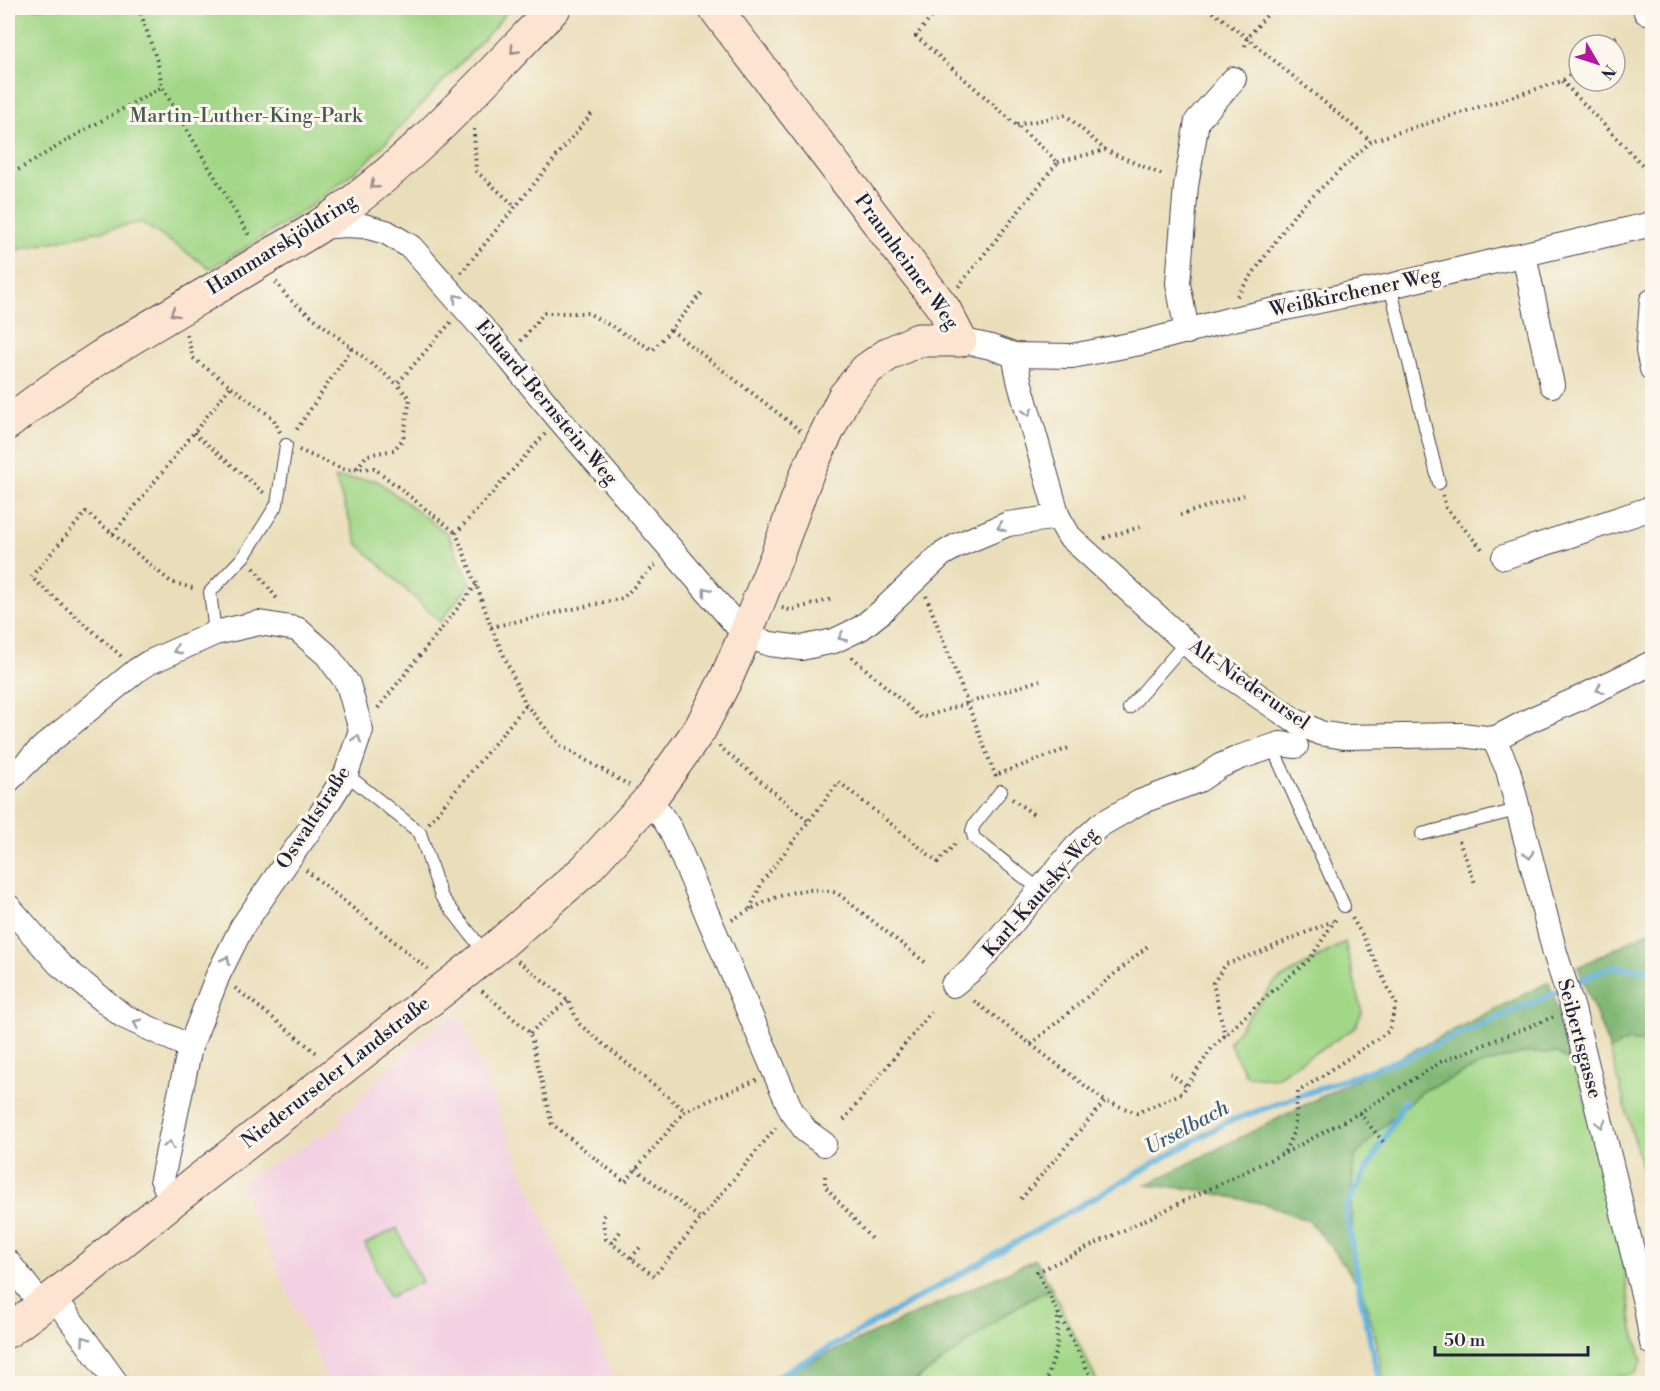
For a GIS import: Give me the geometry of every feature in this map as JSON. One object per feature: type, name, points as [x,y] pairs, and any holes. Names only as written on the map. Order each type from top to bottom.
[{"type":"main road","name":"Hammarskjöldring","points":[[8,423],[38,398],[100,357],[318,227],[370,189],[421,145],[475,92],[554,8]]},
{"type":"main road","name":"Praunheimer Weg","points":[[715,8],[944,309],[960,340]]},
{"type":"main road","name":"Niederurseler Landstraße","points":[[8,1331],[171,1201],[491,965],[585,870],[643,794],[699,729],[726,679],[776,558],[808,471],[844,397],[866,370],[890,353],[918,340],[960,340]]},
{"type":"street","points":[[1186,332],[1178,283],[1186,186],[1197,121],[1234,79]]},
{"type":"street","name":"Weißkirchener Weg","points":[[1014,356],[1072,356],[1390,286],[1653,224]]},
{"type":"street","name":"Eduard-Bernstein-Weg","points":[[318,227],[364,226],[386,232],[411,247],[494,340],[559,419],[745,634]]},
{"type":"street","points":[[1524,255],[1551,385]]},
{"type":"street","points":[[1653,301],[1648,351],[1653,369]]},
{"type":"street","name":"Praunheimer Weg","points":[[960,340],[991,347],[1014,356]]},
{"type":"street","points":[[745,634],[770,644],[801,648],[834,641],[861,628],[881,612],[940,555],[958,545],[1008,524],[1058,517],[1014,356]]},
{"type":"street","points":[[1504,557],[1653,508]]},
{"type":"street","name":"Alt-Niederursel","points":[[1058,517],[1069,536],[1203,658],[1292,719],[1320,733],[1344,737],[1462,735],[1494,739]]},
{"type":"street","name":"Oswaltstraße","points":[[8,781],[43,747],[137,670],[215,633],[259,623],[297,629],[327,655],[348,684],[360,730],[346,774],[321,814],[242,927],[218,975],[190,1047],[162,1179],[171,1201]]},
{"type":"street","points":[[1494,739],[1653,663]]},
{"type":"street","name":"Karl-Kautsky-Weg","points":[[953,985],[975,967],[1076,847],[1100,825],[1140,802],[1199,780],[1220,766],[1241,757],[1280,744],[1287,753],[1320,733]]},
{"type":"street","name":"Seibertsgasse","points":[[1494,739],[1508,770],[1555,953],[1564,1013],[1643,1296],[1653,1342]]},
{"type":"street","points":[[643,794],[671,830],[791,1110],[806,1131],[824,1144]]},
{"type":"street","points":[[8,906],[59,964],[123,1016],[190,1047]]},
{"type":"street","points":[[8,1262],[48,1301],[117,1383]]},
{"type":"lane","points":[[1390,286],[1439,483]]},
{"type":"lane","points":[[215,633],[210,592],[245,555],[277,504],[286,445]]},
{"type":"lane","points":[[1130,708],[1185,642]]},
{"type":"lane","points":[[1287,753],[1344,906]]},
{"type":"lane","points":[[346,774],[420,833],[441,896],[491,965]]},
{"type":"lane","points":[[1001,791],[974,825],[972,831],[974,838],[1040,889]]},
{"type":"lane","points":[[1422,834],[1517,810]]},
{"type":"path","points":[[138,8],[158,64],[162,87],[252,240]]},
{"type":"path","points":[[939,8],[916,36],[1058,162]]},
{"type":"path","points":[[1208,8],[1371,141]]},
{"type":"path","points":[[1245,46],[1247,38],[1273,8]]},
{"type":"path","points":[[1233,302],[1297,211],[1371,141],[1562,81],[1567,77]]},
{"type":"path","points":[[1562,81],[1653,176]]},
{"type":"path","points":[[8,176],[82,131],[162,87]]},
{"type":"path","points":[[460,274],[593,112]]},
{"type":"path","points":[[1017,125],[1066,115],[1106,150],[1165,176]]},
{"type":"path","points":[[473,119],[476,171],[516,207]]},
{"type":"path","points":[[953,292],[1058,162],[1106,150]]},
{"type":"path","points":[[271,276],[288,298],[397,384],[410,399],[403,439],[394,450],[367,455],[357,468]]},
{"type":"path","points":[[519,344],[544,313],[588,313],[653,350],[702,292]]},
{"type":"path","points":[[397,384],[455,317]]},
{"type":"path","points":[[185,325],[193,358],[273,418],[286,445],[345,470],[374,468],[456,533],[491,627],[526,705],[561,746],[643,794]]},
{"type":"path","points":[[671,330],[806,435]]},
{"type":"path","points":[[286,445],[352,348]]},
{"type":"path","points":[[113,534],[231,386]]},
{"type":"path","points":[[456,533],[550,429]]},
{"type":"path","points":[[194,434],[277,504]]},
{"type":"path","points":[[1439,483],[1446,508],[1457,521],[1490,556],[1504,557]]},
{"type":"path","points":[[1180,515],[1244,495]]},
{"type":"path","points":[[122,656],[30,577],[86,512],[171,582],[210,592]]},
{"type":"path","points":[[1100,540],[1143,526]]},
{"type":"path","points":[[245,555],[278,600]]},
{"type":"path","points":[[491,627],[622,598],[662,557]]},
{"type":"path","points":[[377,709],[476,584]]},
{"type":"path","points":[[923,589],[1001,791],[1033,814]]},
{"type":"path","points":[[778,606],[790,610],[833,599]]},
{"type":"path","points":[[849,654],[921,718],[1040,680]]},
{"type":"path","points":[[426,827],[526,705]]},
{"type":"path","points":[[711,739],[808,821]]},
{"type":"path","points":[[996,776],[1069,748]]},
{"type":"path","points":[[750,909],[762,882],[839,782],[938,862],[958,840],[966,847]]},
{"type":"path","points":[[1453,826],[1474,882]]},
{"type":"path","points":[[303,867],[428,970]]},
{"type":"path","points":[[725,923],[774,897],[804,890],[824,889],[837,893],[926,963]]},
{"type":"path","points":[[974,1001],[1105,1101],[1137,1113],[1182,1093],[1212,1048],[1310,959],[1344,906],[1363,936],[1396,1004],[1389,1031],[1298,1092],[1294,1131],[1284,1153]]},
{"type":"path","points":[[1225,1037],[1213,983],[1226,964],[1335,920]]},
{"type":"path","points":[[1031,1044],[1149,945]]},
{"type":"path","points":[[491,965],[568,1000],[579,1024],[685,1112]]},
{"type":"path","points":[[491,965],[530,1033],[552,1124],[625,1182],[685,1112],[764,1077]]},
{"type":"path","points":[[232,985],[320,1055]]},
{"type":"path","points":[[530,1033],[568,1000]]},
{"type":"path","points":[[844,1120],[931,1012]]},
{"type":"path","points":[[1095,1383],[1037,1272],[1284,1153],[1359,1113],[1442,1062],[1564,1013]]},
{"type":"path","points":[[1170,1073],[1187,1086]]},
{"type":"path","points":[[1021,1199],[1105,1101]]},
{"type":"path","points":[[1359,1113],[1386,1145]]},
{"type":"path","points":[[604,1215],[602,1218],[606,1239],[654,1276],[782,1120]]},
{"type":"path","points":[[636,1169],[701,1219]]},
{"type":"path","points":[[825,1176],[825,1186],[873,1240]]},
{"type":"path","points":[[612,1243],[622,1229]]},
{"type":"path","points":[[631,1258],[642,1245]]},
{"type":"path","points":[[1046,1383],[1057,1346],[1058,1312]]},
{"type":"shaded area","points":[[458,1012],[520,1166],[617,1383],[329,1383],[239,1183],[309,1143],[318,1134],[321,1137],[344,1121],[339,1115],[350,1108],[398,1058]]},
{"type":"green space","name":"Martin-Luther-King-Park","points":[[8,8],[510,8],[367,162],[309,207],[210,268],[141,222],[8,252]]},
{"type":"green space","points":[[335,478],[376,480],[448,534],[470,584],[440,622],[358,544]]},
{"type":"green space","points":[[1652,930],[1652,1043],[1628,1041],[1610,1050],[1578,967]]},
{"type":"green space","points":[[1345,942],[1362,1012],[1355,1028],[1275,1078],[1246,1076],[1229,1042],[1275,982]]},
{"type":"green space","points":[[1549,982],[1574,1065],[1557,1053],[1523,1053],[1481,1065],[1423,1091],[1380,1129],[1354,1158],[1351,1197],[1353,1259],[1362,1290],[1331,1246],[1309,1221],[1265,1204],[1193,1189],[1146,1185]]},
{"type":"green space","points":[[1628,1041],[1652,1043],[1652,1229],[1641,1165],[1610,1050]]},
{"type":"green space","points":[[1523,1053],[1557,1053],[1574,1065],[1602,1160],[1622,1253],[1633,1329],[1642,1361],[1635,1373],[1587,1384],[1384,1383],[1376,1339],[1353,1259],[1351,1197],[1354,1158],[1380,1129],[1423,1091],[1481,1065]]},
{"type":"green space","points":[[397,1228],[422,1282],[389,1297],[365,1244]]},
{"type":"green space","points":[[1036,1259],[1052,1289],[1031,1298],[1002,1316],[911,1383],[764,1383]]},
{"type":"green space","points":[[1052,1289],[1098,1383],[911,1384],[1002,1316],[1031,1298]]},
{"type":"waterway","name":"Urselbach","points":[[1570,985],[1611,967],[1652,971]]},
{"type":"waterway","name":"Urselbach","points":[[764,1384],[1227,1122],[1410,1056],[1561,990]]},
{"type":"waterway","name":"Urselbach","points":[[1380,1384],[1360,1293],[1346,1207],[1405,1101]]}]
